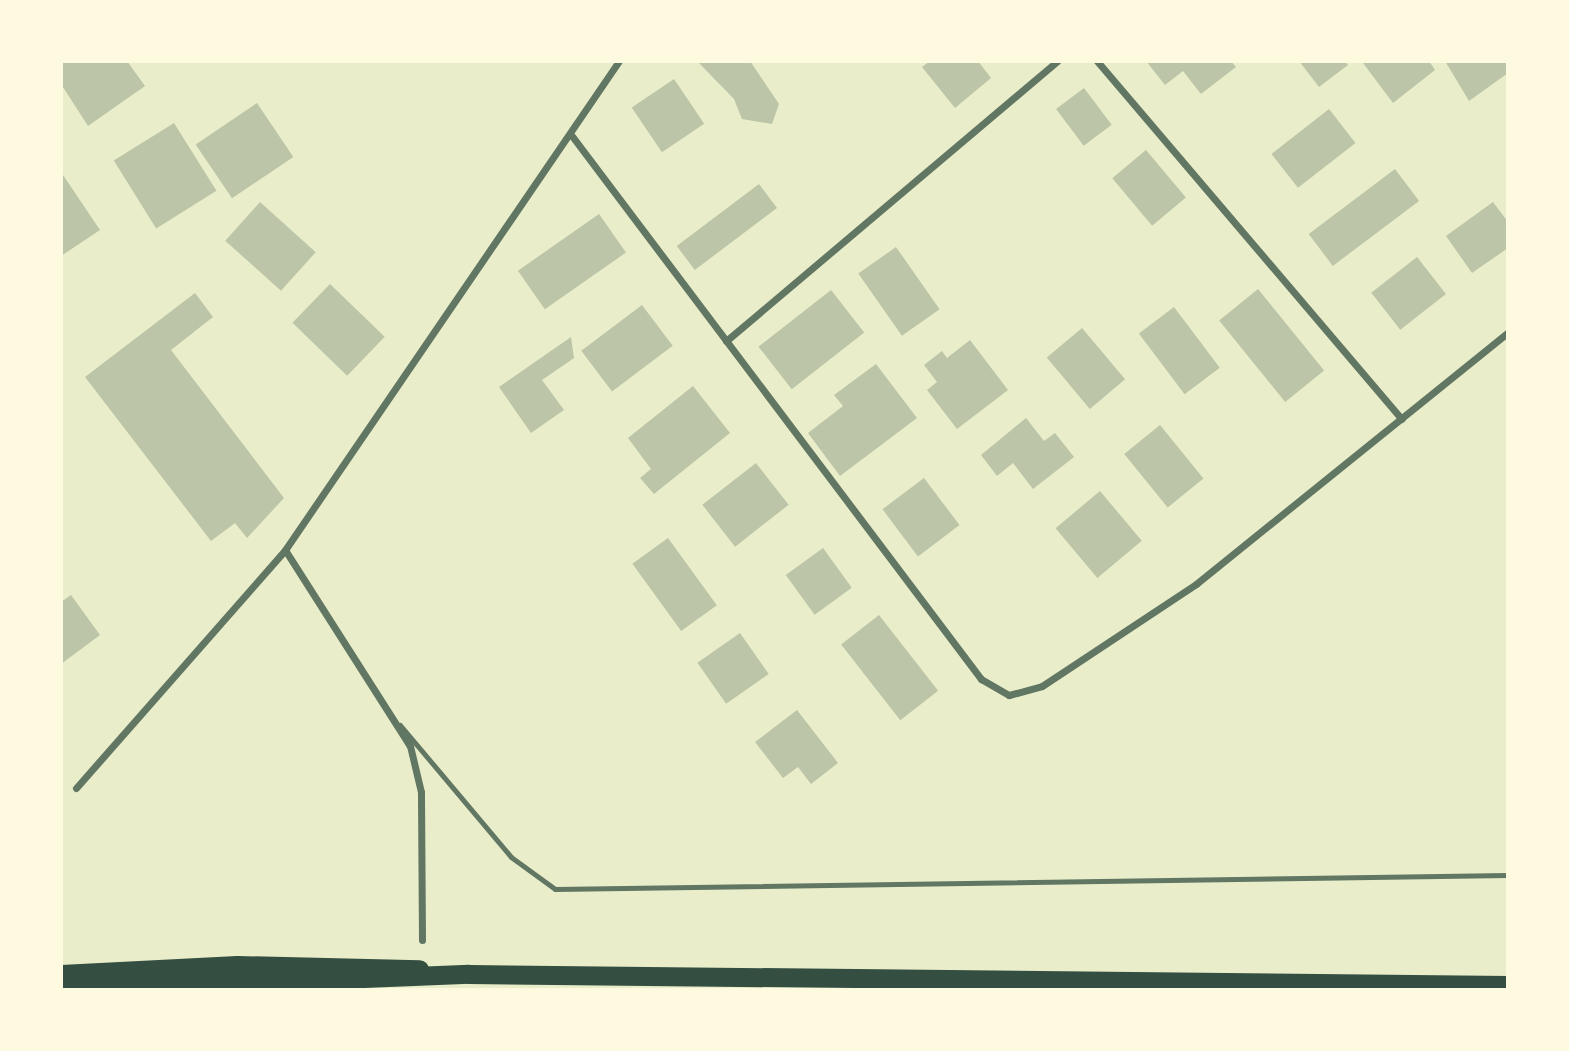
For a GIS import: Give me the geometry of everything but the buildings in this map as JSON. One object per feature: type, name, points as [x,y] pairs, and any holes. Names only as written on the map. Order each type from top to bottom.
[{"type":"highway","points":[[61,974],[250,964],[377,964],[469,974]]},
{"type":"highway","points":[[64,990],[469,974],[1508,985]]},
{"type":"street","points":[[76,788],[285,550],[572,136],[619,61]]},
{"type":"street","points":[[726,341],[1057,61]]},
{"type":"street","points":[[1097,61],[1402,419]]},
{"type":"street","points":[[572,136],[981,679],[1009,695],[1042,686],[1187,590],[1508,332]]},
{"type":"street","points":[[285,550],[410,746],[421,792],[422,940]]},
{"type":"lane","points":[[395,719],[511,857],[555,889],[1508,875]]}]
